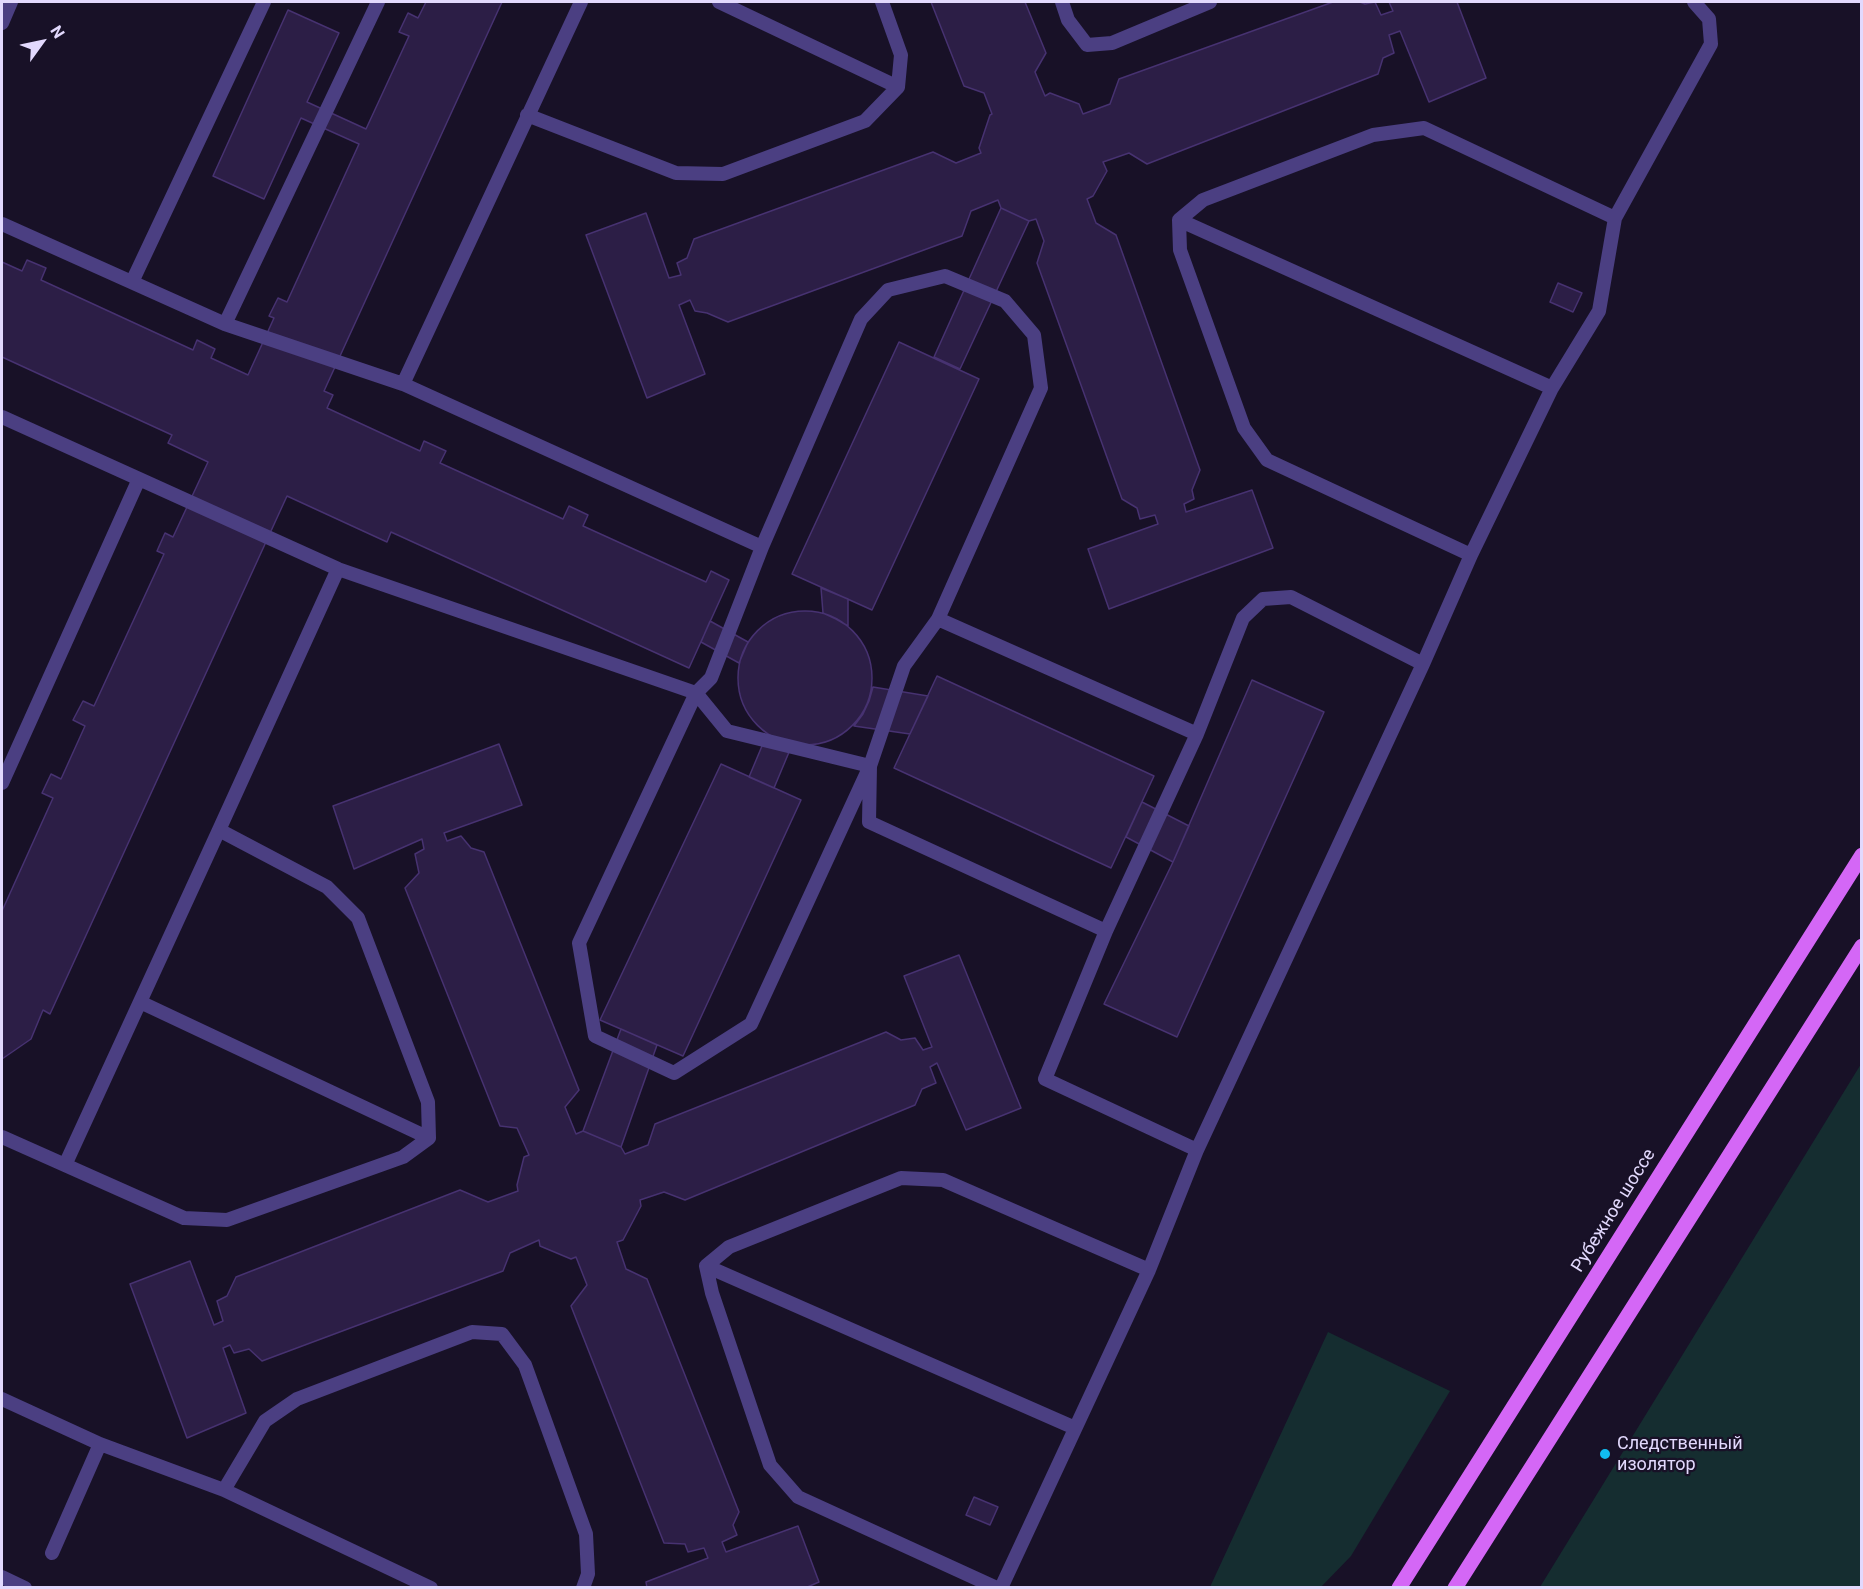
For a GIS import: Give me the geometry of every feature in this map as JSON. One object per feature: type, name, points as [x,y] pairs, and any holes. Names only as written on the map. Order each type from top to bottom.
[{"type":"main road","name":"Рубежное шоссе","points":[[1399,1587],[1862,855]]},
{"type":"main road","points":[[1455,1587],[1862,946]]},
{"type":"lane","points":[[2,23],[11,2]]},
{"type":"lane","points":[[132,282],[264,2]]},
{"type":"lane","points":[[225,324],[378,2]]},
{"type":"lane","points":[[403,384],[581,2]]},
{"type":"lane","points":[[719,2],[898,87]]},
{"type":"lane","points":[[527,115],[676,173],[723,174],[865,121],[898,87],[901,55],[882,2]]},
{"type":"lane","points":[[1062,2],[1068,20],[1087,45],[1112,43],[1210,2]]},
{"type":"lane","points":[[706,1266],[712,1293],[770,1465],[798,1497],[999,1587],[1149,1270],[1197,1150],[1424,664],[1471,555],[1552,388],[1599,311],[1615,218],[1711,44],[1709,19],[1694,2]]},
{"type":"lane","points":[[1179,220],[1203,200],[1373,135],[1424,129],[1615,218]]},
{"type":"lane","points":[[1179,220],[1552,388]]},
{"type":"lane","points":[[1179,220],[1180,250],[1244,428],[1267,460],[1471,555]]},
{"type":"lane","points":[[2,224],[225,324],[403,384],[762,548]]},
{"type":"lane","points":[[945,276],[1005,301],[1034,335],[1041,388],[938,619],[904,666],[870,766],[751,1024],[674,1073],[595,1036],[579,943],[696,693],[711,678],[762,548],[861,319],[888,290],[945,276]]},
{"type":"lane","points":[[2,417],[338,569],[696,693],[727,731],[870,766]]},
{"type":"lane","points":[[2,783],[139,479]]},
{"type":"lane","points":[[66,1165],[338,569]]},
{"type":"lane","points":[[1197,1150],[1045,1079],[1106,931],[1197,734],[1244,618],[1263,599],[1291,597],[1424,664]]},
{"type":"lane","points":[[938,619],[1197,734]]},
{"type":"lane","points":[[870,766],[869,822],[1106,931]]},
{"type":"lane","points":[[219,830],[327,887],[358,918],[428,1102],[429,1138]]},
{"type":"lane","points":[[140,1002],[429,1138]]},
{"type":"lane","points":[[2,1137],[184,1218],[227,1220],[403,1157],[429,1138]]},
{"type":"lane","points":[[706,1266],[729,1246],[901,1178],[943,1180],[1149,1270]]},
{"type":"lane","points":[[706,1266],[1075,1428]]},
{"type":"lane","points":[[224,1490],[265,1421],[297,1399],[472,1332],[502,1334],[525,1365],[586,1534],[588,1574],[583,1587]]},
{"type":"lane","points":[[2,1399],[100,1444],[224,1490],[431,1587]]},
{"type":"lane","points":[[52,1553],[100,1444]]},
{"type":"lane","points":[[2,1577],[25,1587]]},
{"type":"green space","points":[[1861,1064],[1861,1587],[1540,1587]]},
{"type":"green space","points":[[1328,1332],[1450,1391],[1351,1556],[1321,1587],[1210,1587]]},
{"type":"building","points":[[426,2],[502,2],[324,391],[333,395],[327,408],[420,451],[424,441],[446,451],[440,463],[563,519],[569,506],[588,515],[583,526],[706,582],[711,571],[729,580],[689,668],[391,532],[387,542],[287,496],[50,1014],[43,1010],[31,1039],[2,1059],[2,911],[53,798],[42,793],[51,774],[61,779],[85,726],[73,720],[83,701],[94,706],[164,554],[157,551],[165,533],[173,537],[208,462],[168,443],[172,435],[2,357],[2,262],[22,271],[27,260],[46,268],[41,280],[193,350],[197,340],[215,349],[211,358],[248,375],[274,318],[269,316],[278,298],[287,302],[359,144],[301,118],[264,199],[213,176],[288,10],[339,33],[307,102],[366,129],[409,36],[399,32],[408,13],[418,18]]},
{"type":"building","points":[[931,2],[1025,2],[1046,53],[1035,72],[1045,96],[1050,93],[1079,104],[1083,114],[1110,104],[1119,79],[1333,2],[1365,4],[1375,2],[1381,15],[1393,11],[1389,2],[1457,2],[1486,78],[1429,102],[1400,31],[1389,35],[1394,53],[1383,58],[1378,74],[1147,164],[1129,153],[1103,162],[1107,171],[1093,196],[1087,199],[1096,223],[1116,235],[1200,470],[1192,490],[1194,499],[1184,504],[1186,512],[1252,490],[1273,548],[1109,609],[1088,549],[1158,524],[1155,515],[1140,519],[1137,508],[1122,499],[1037,263],[1044,241],[1036,219],[1029,221],[1001,208],[998,200],[971,211],[962,236],[728,322],[707,313],[695,311],[690,300],[679,305],[705,374],[647,398],[586,235],[646,213],[669,278],[681,275],[677,263],[687,258],[694,239],[933,152],[956,163],[981,153],[979,148],[992,114],[984,93],[964,86]]},
{"type":"building","points":[[1001,208],[1029,221],[960,369],[934,357]]},
{"type":"building","points":[[1558,283],[1582,293],[1573,312],[1550,302]]},
{"type":"building","points":[[899,342],[979,379],[872,610],[792,574]]},
{"type":"building","points":[[821,588],[848,599],[848,626],[823,613]]},
{"type":"building","points":[[805,611],[831,616],[853,630],[867,652],[872,678],[867,704],[853,726],[831,740],[805,745],[779,740],[757,726],[743,704],[738,678],[743,652],[757,630],[779,616]]},
{"type":"building","points":[[710,621],[748,642],[739,663],[701,642]]},
{"type":"building","points":[[937,676],[1154,776],[1111,868],[894,768]]},
{"type":"building","points":[[1252,680],[1324,712],[1177,1037],[1104,1004],[1173,862]]},
{"type":"building","points":[[873,687],[928,696],[910,734],[854,726],[863,714]]},
{"type":"building","points":[[767,734],[792,745],[774,788],[749,777]]},
{"type":"building","points":[[499,744],[522,805],[444,833],[447,841],[461,836],[471,848],[484,852],[579,1090],[565,1107],[576,1134],[583,1131],[621,1147],[625,1154],[648,1145],[655,1124],[886,1032],[901,1040],[915,1038],[923,1050],[932,1047],[904,976],[959,955],[1021,1108],[966,1130],[937,1063],[930,1067],[936,1083],[922,1089],[915,1105],[685,1200],[664,1192],[640,1200],[641,1206],[623,1240],[617,1242],[626,1269],[647,1279],[739,1512],[733,1525],[737,1535],[722,1542],[726,1552],[798,1526],[819,1582],[805,1588],[647,1588],[646,1582],[708,1558],[704,1548],[688,1552],[685,1544],[664,1543],[571,1306],[587,1285],[576,1257],[571,1259],[540,1246],[539,1240],[510,1253],[503,1271],[262,1361],[249,1349],[234,1353],[230,1345],[223,1348],[246,1413],[187,1438],[130,1284],[190,1261],[214,1325],[223,1321],[217,1301],[227,1296],[236,1277],[460,1190],[488,1202],[518,1191],[517,1185],[524,1157],[529,1155],[517,1128],[500,1126],[405,888],[419,873],[415,854],[424,849],[422,839],[354,869],[333,806]]},
{"type":"building","points":[[721,764],[801,800],[683,1056],[600,1020]]},
{"type":"building","points":[[1142,802],[1189,826],[1173,862],[1126,837]]},
{"type":"building","points":[[621,1029],[657,1045],[621,1147],[583,1131]]},
{"type":"building","points":[[974,1497],[998,1507],[990,1525],[966,1515]]},
{"type":"place","name":"Следственный изолятор","points":[[1605,1454]]}]
